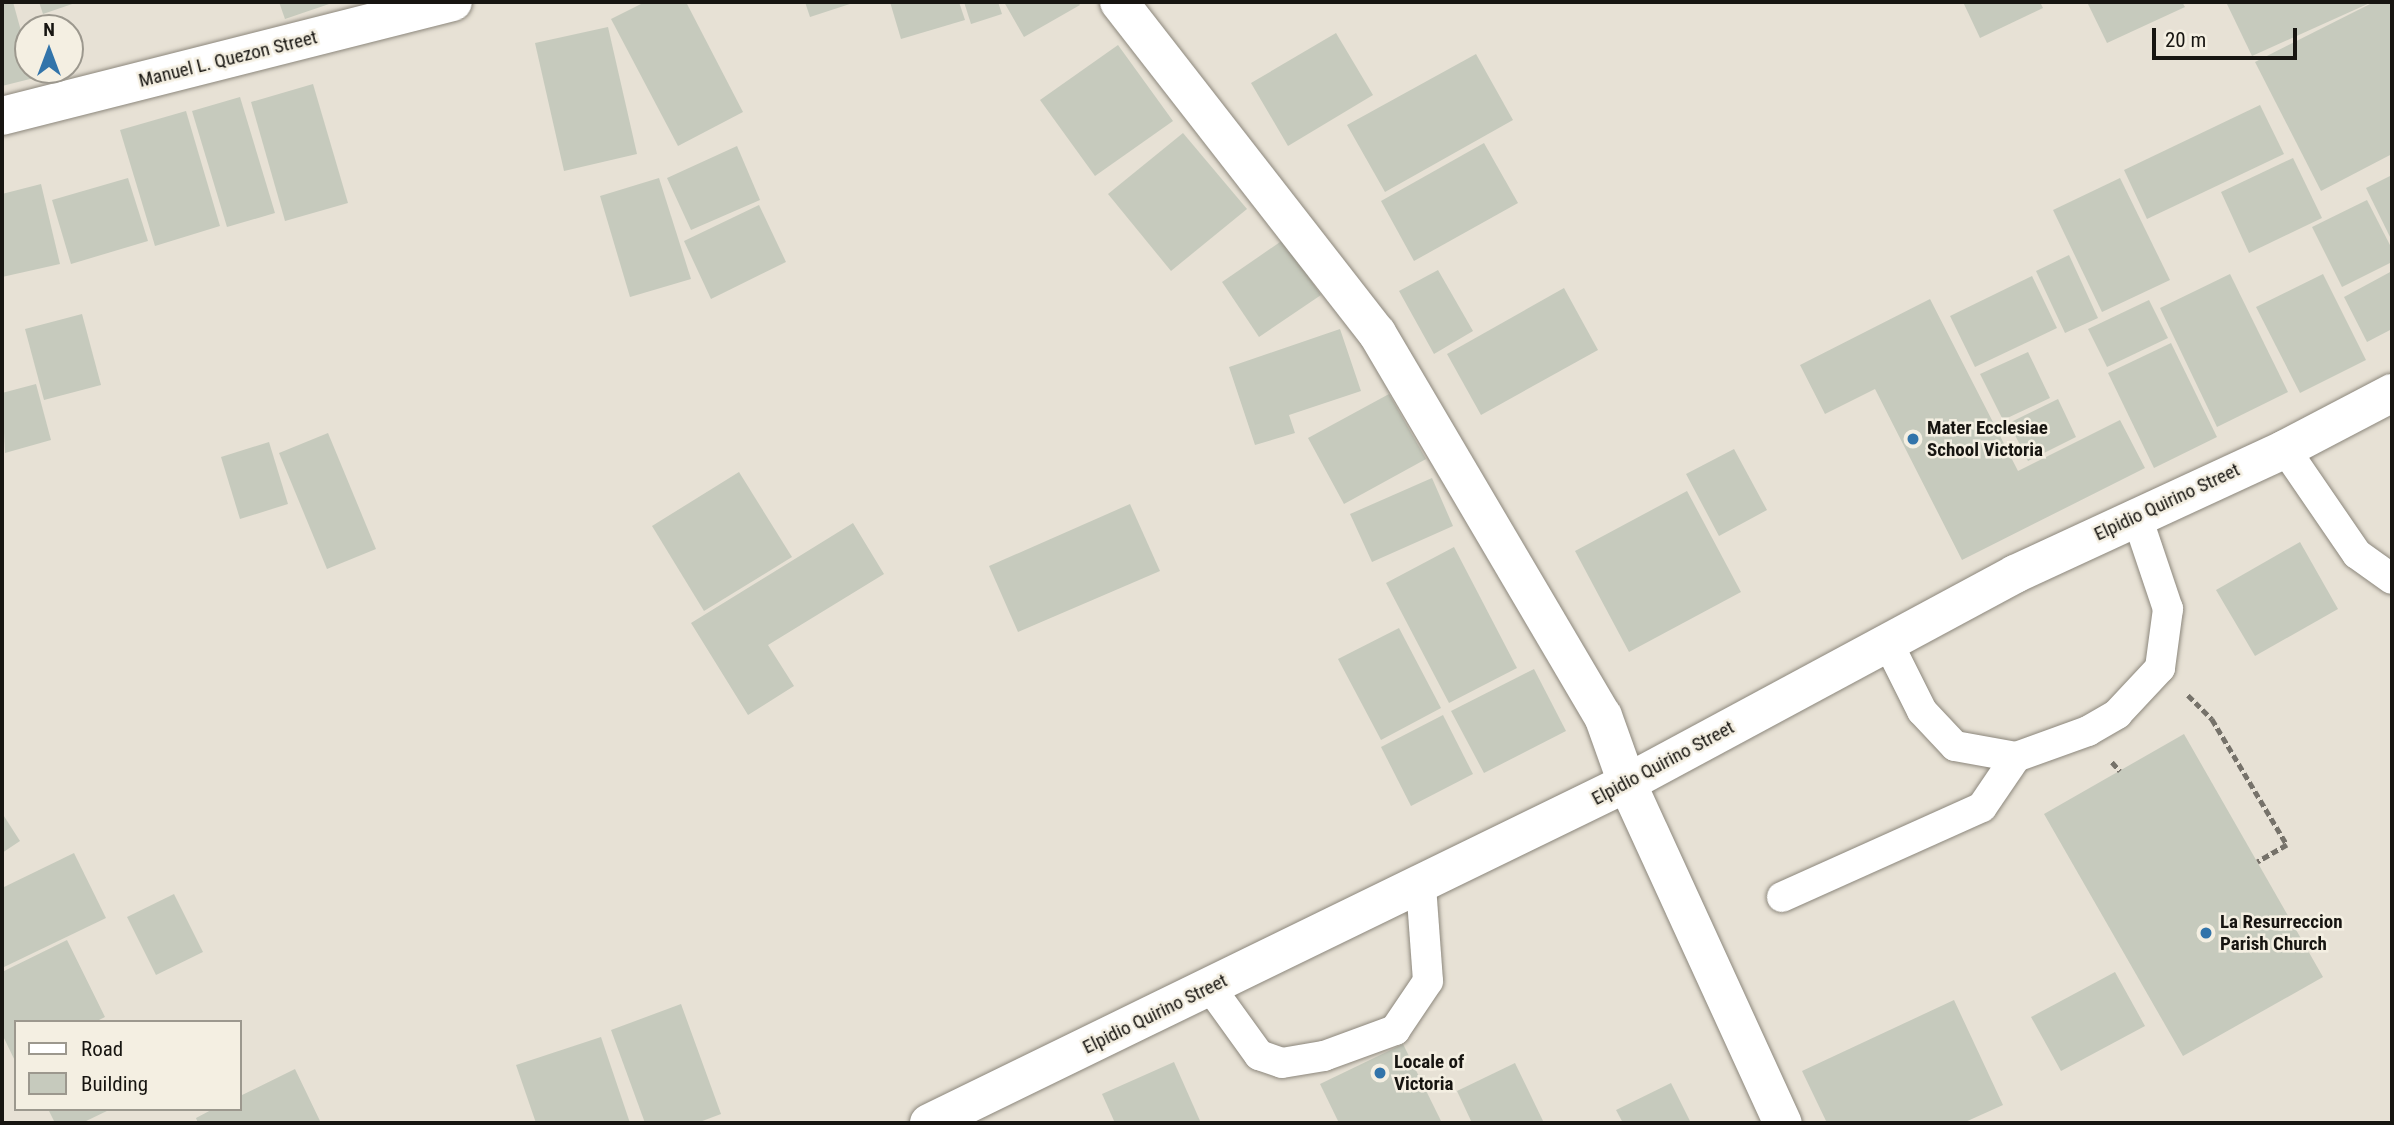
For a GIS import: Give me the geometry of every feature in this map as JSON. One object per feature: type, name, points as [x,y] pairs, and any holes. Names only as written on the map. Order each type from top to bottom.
[{"type":"street","name":"Manuel L. Quezon Street","points":[[2,116],[453,2]]},
{"type":"street","points":[[1119,2],[1377,332],[1603,716],[1627,783],[1783,1123]]},
{"type":"street","name":"Elpidio Quirino Street","points":[[929,1123],[1627,783],[2136,514],[2285,449],[2392,393]]},
{"type":"lane","points":[[2285,449],[2357,554],[2392,579]]},
{"type":"lane","points":[[1888,643],[1922,711],[1955,746],[2016,757],[2088,731],[2116,714],[2160,668],[2168,609],[2136,514]]},
{"type":"lane","points":[[1782,897],[1982,807],[2016,757]]},
{"type":"lane","points":[[1210,987],[1259,1055],[1282,1063],[1324,1056],[1395,1030],[1429,981],[1421,885]]},
{"type":"path","points":[[2160,668],[2212,719],[2287,845],[2258,862]]},
{"type":"building","points":[[2,2],[13,2],[16,14],[14,14],[14,83],[2,86]]},
{"type":"building","points":[[39,2],[78,2],[43,14]]},
{"type":"building","points":[[279,2],[335,2],[285,19]]},
{"type":"building","points":[[645,2],[686,2],[743,112],[678,146],[611,19]]},
{"type":"building","points":[[805,2],[856,2],[810,17]]},
{"type":"building","points":[[890,2],[959,2],[965,20],[901,39]]},
{"type":"building","points":[[964,2],[998,2],[1002,14],[971,24]]},
{"type":"building","points":[[1004,2],[1078,2],[1080,5],[1024,37]]},
{"type":"building","points":[[1963,2],[2040,2],[2043,8],[1980,38]]},
{"type":"building","points":[[2087,2],[2182,2],[2185,7],[2107,43]]},
{"type":"building","points":[[2226,2],[2372,2],[2252,56]]},
{"type":"building","points":[[2374,2],[2389,2],[2392,7],[2392,154],[2321,191],[2255,62]]},
{"type":"building","points":[[608,27],[637,154],[564,171],[535,43]]},
{"type":"building","points":[[1336,33],[1373,95],[1288,146],[1251,83]]},
{"type":"building","points":[[1118,45],[1173,121],[1095,176],[1040,100]]},
{"type":"building","points":[[1476,54],[1513,120],[1385,192],[1347,125]]},
{"type":"building","points":[[313,84],[348,203],[285,221],[251,102]]},
{"type":"building","points":[[240,97],[275,213],[227,227],[192,111]]},
{"type":"building","points":[[2260,105],[2284,154],[2147,219],[2124,170]]},
{"type":"building","points":[[186,111],[220,226],[155,246],[120,130]]},
{"type":"building","points":[[1183,133],[1247,209],[1171,271],[1108,194]]},
{"type":"building","points":[[1484,143],[1518,203],[1414,261],[1381,201]]},
{"type":"building","points":[[737,146],[760,200],[691,230],[667,178]]},
{"type":"building","points":[[2293,158],[2322,218],[2249,253],[2221,192]]},
{"type":"building","points":[[2392,175],[2392,241],[2366,188]]},
{"type":"building","points":[[128,178],[148,241],[71,264],[52,200]]},
{"type":"building","points":[[659,178],[691,279],[630,297],[600,196]]},
{"type":"building","points":[[2120,178],[2170,280],[2102,312],[2053,210]]},
{"type":"building","points":[[41,184],[60,264],[2,277],[2,194]]},
{"type":"building","points":[[2367,200],[2392,249],[2392,262],[2342,287],[2312,227]]},
{"type":"building","points":[[759,205],[786,262],[711,299],[684,241]]},
{"type":"building","points":[[1283,240],[1321,295],[1259,337],[1222,282]]},
{"type":"building","points":[[2069,255],[2098,318],[2065,333],[2036,271]]},
{"type":"building","points":[[1438,270],[1473,331],[1434,354],[1399,291]]},
{"type":"building","points":[[2392,271],[2392,329],[2367,342],[2344,297]]},
{"type":"building","points":[[2230,274],[2288,392],[2217,427],[2160,308]]},
{"type":"building","points":[[2323,274],[2366,360],[2300,393],[2256,307]]},
{"type":"building","points":[[2032,276],[2057,328],[1975,367],[1950,316]]},
{"type":"building","points":[[1564,288],[1598,350],[1481,415],[1447,354]]},
{"type":"building","points":[[1930,299],[2018,471],[2120,420],[2145,468],[1962,560],[1875,389],[1825,414],[1800,365]]},
{"type":"building","points":[[2149,300],[2168,338],[2107,367],[2088,329]]},
{"type":"building","points":[[82,314],[101,385],[44,400],[25,329]]},
{"type":"building","points":[[1340,329],[1361,391],[1289,415],[1295,433],[1255,445],[1229,367]]},
{"type":"building","points":[[2171,343],[2217,437],[2154,468],[2108,373]]},
{"type":"building","points":[[2028,352],[2050,398],[2003,420],[1980,374]]},
{"type":"building","points":[[36,384],[51,440],[5,453],[2,393]]},
{"type":"building","points":[[1389,394],[1426,459],[1344,504],[1308,438]]},
{"type":"building","points":[[2058,399],[2076,437],[2028,461],[2009,423]]},
{"type":"building","points":[[328,433],[376,549],[327,569],[279,453]]},
{"type":"building","points":[[269,442],[288,504],[240,519],[221,457]]},
{"type":"building","points":[[1734,449],[1767,510],[1719,536],[1686,474]]},
{"type":"building","points":[[739,472],[792,557],[704,611],[652,526]]},
{"type":"building","points":[[1432,478],[1453,526],[1372,562],[1350,514]]},
{"type":"building","points":[[1687,491],[1741,592],[1629,652],[1575,551]]},
{"type":"building","points":[[1130,504],[1160,571],[1018,632],[989,566]]},
{"type":"building","points":[[853,523],[884,574],[768,645],[794,686],[748,715],[691,623]]},
{"type":"building","points":[[2300,542],[2338,609],[2255,656],[2216,590]]},
{"type":"building","points":[[1454,547],[1517,668],[1449,703],[1386,583]]},
{"type":"building","points":[[1399,628],[1441,708],[1381,740],[1338,659]]},
{"type":"building","points":[[1534,669],[1566,731],[1484,773],[1451,711]]},
{"type":"building","points":[[1443,715],[1473,774],[1411,806],[1381,747]]},
{"type":"building","name":"La Resurreccion Parish Church","points":[[2184,734],[2323,977],[2183,1056],[2044,814]]},
{"type":"building","points":[[2,813],[20,841],[2,853]]},
{"type":"building","points":[[74,853],[106,918],[2,968],[2,888]]},
{"type":"building","points":[[174,894],[203,952],[156,975],[127,917]]},
{"type":"building","points":[[67,940],[105,1017],[99,1020],[14,1020],[14,1059],[2,1034],[2,972]]},
{"type":"building","points":[[2115,972],[2145,1026],[2061,1071],[2031,1017]]},
{"type":"building","points":[[1954,1000],[2003,1105],[1963,1123],[1827,1123],[1802,1071]]},
{"type":"building","points":[[681,1004],[721,1114],[697,1123],[645,1123],[611,1030]]},
{"type":"building","points":[[601,1037],[630,1123],[536,1123],[516,1065]]},
{"type":"building","name":"Locale of Victoria","points":[[1403,1044],[1442,1123],[1339,1123],[1320,1084]]},
{"type":"building","points":[[1174,1062],[1201,1123],[1115,1123],[1102,1094]]},
{"type":"building","points":[[1515,1063],[1544,1123],[1472,1123],[1457,1091]]},
{"type":"building","points":[[295,1069],[321,1123],[198,1123],[196,1118],[209,1111],[242,1111],[242,1095]]},
{"type":"building","points":[[1671,1083],[1691,1123],[1623,1123],[1616,1110]]},
{"type":"building","points":[[49,1111],[107,1111],[82,1123],[55,1123]]},
{"type":"place","name":"Mater Ecclesiae School Victoria","points":[[1913,439]]},
{"type":"place","name":"La Resurreccion Parish Church","points":[[2206,933]]},
{"type":"place","name":"Locale of Victoria","points":[[1380,1073]]}]
